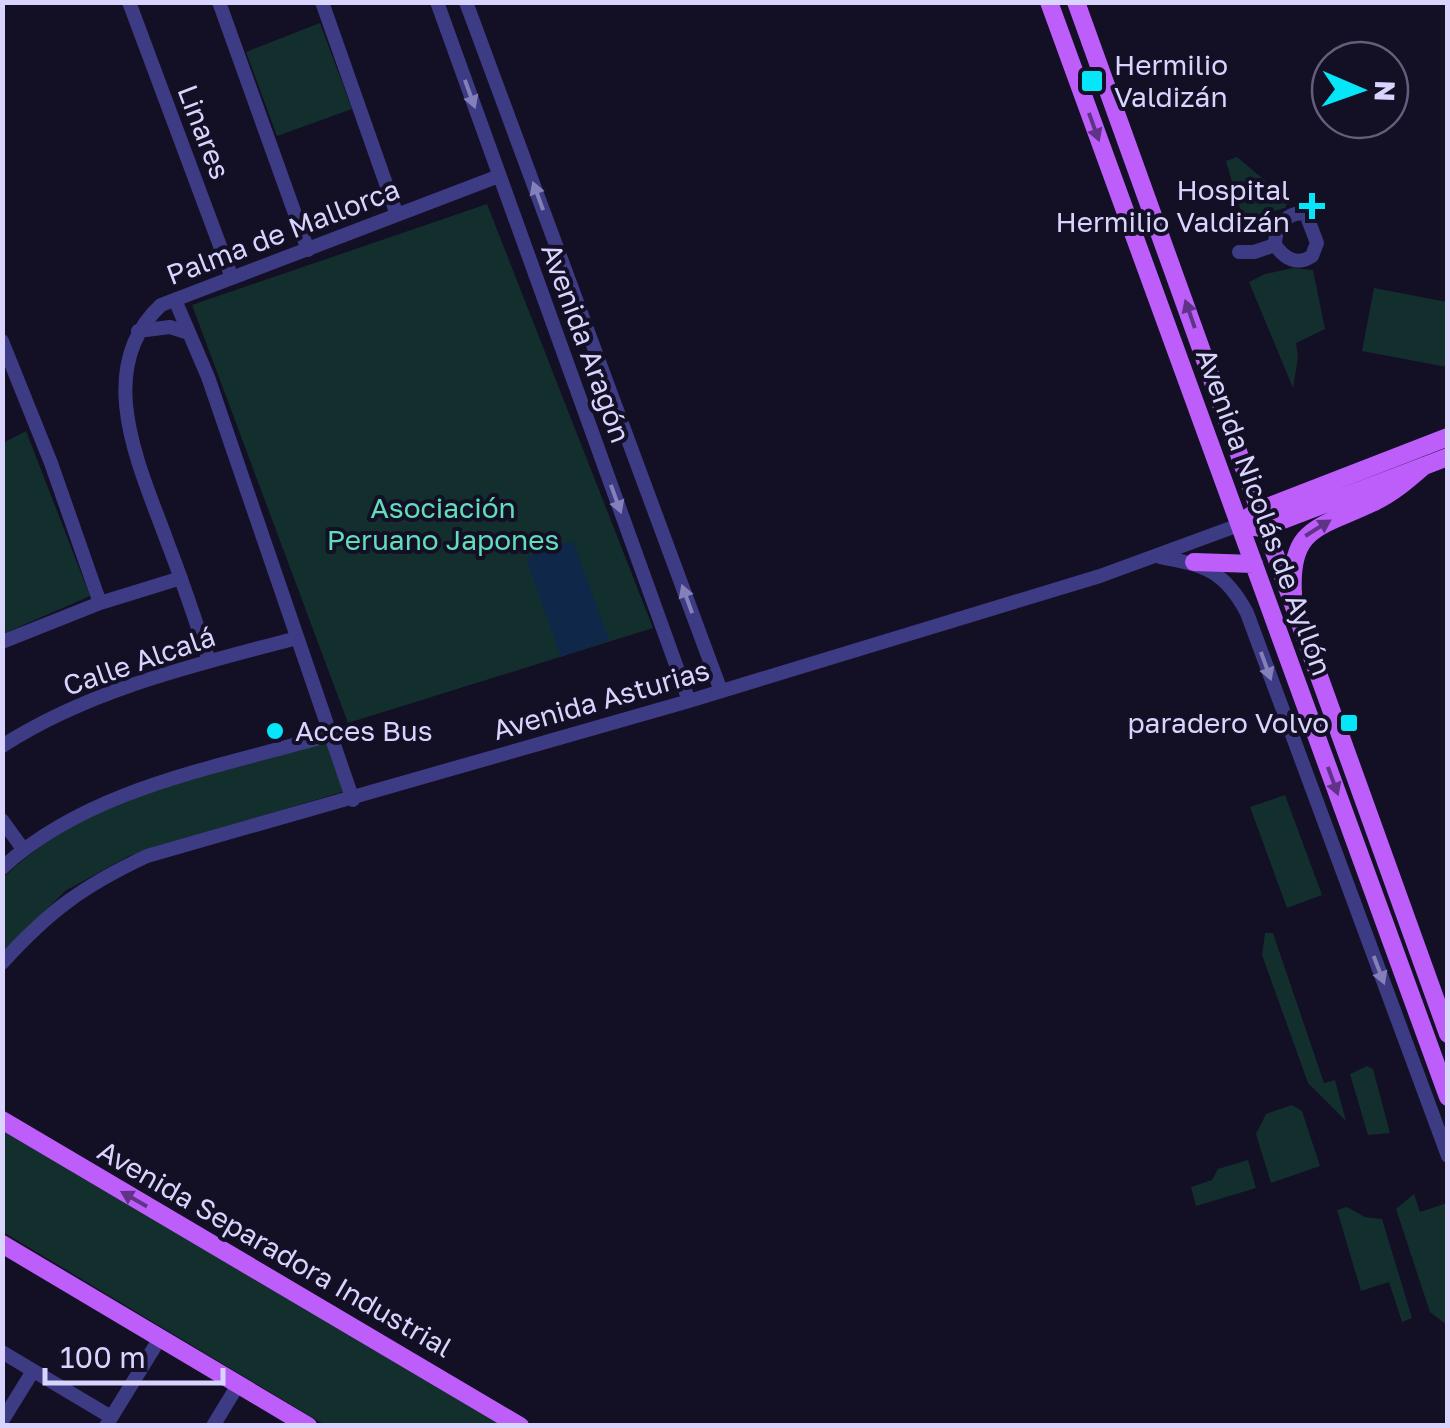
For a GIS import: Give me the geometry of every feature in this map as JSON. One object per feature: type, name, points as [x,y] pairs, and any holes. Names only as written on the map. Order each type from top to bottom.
[{"type":"main road","name":"Avenida Nicolás de Ayllón","points":[[1049,2],[1448,1096]]},
{"type":"main road","name":"Avenida Nicolás de Ayllón","points":[[1076,2],[1185,301],[1259,520],[1448,1034]]},
{"type":"main road","points":[[1259,520],[1448,437]]},
{"type":"main road","points":[[1240,525],[1448,457]]},
{"type":"main road","points":[[1294,615],[1294,558],[1308,532],[1393,492],[1424,466]]},
{"type":"main road","points":[[1194,562],[1254,564]]},
{"type":"main road","name":"Avenida Separadora Industrial","points":[[2,1120],[520,1426]]},
{"type":"main road","points":[[2,1244],[308,1426]]},
{"type":"street","name":"Linares","points":[[129,2],[232,278]]},
{"type":"street","points":[[220,2],[308,250]]},
{"type":"street","points":[[322,2],[397,215]]},
{"type":"street","name":"Avenida Aragón","points":[[437,2],[689,701]]},
{"type":"street","name":"Avenida Aragón","points":[[466,2],[721,690]]},
{"type":"street","name":"Palma de Mallorca","points":[[138,331],[161,305],[499,176]]},
{"type":"street","points":[[1240,252],[1274,245]]},
{"type":"street","points":[[175,300],[208,378],[353,800]]},
{"type":"street","points":[[189,332],[170,327],[138,331],[129,353],[125,384],[127,416],[138,461],[209,661]]},
{"type":"street","points":[[2,341],[9,372],[100,603]]},
{"type":"street","name":"Avenida Asturias","points":[[2,963],[48,916],[94,881],[146,856],[689,701],[1160,556],[1240,525]]},
{"type":"street","points":[[1160,556],[1194,562]]},
{"type":"street","name":"Avenida Nicolás de Ayllón","points":[[1194,562],[1224,579],[1247,613],[1448,1156]]},
{"type":"street","points":[[2,642],[100,603],[181,578]]},
{"type":"street","name":"Calle Alcalá","points":[[2,746],[60,715],[209,661],[298,638]]},
{"type":"street","points":[[2,868],[69,819],[120,796],[333,734]]},
{"type":"street","points":[[2,820],[23,849]]},
{"type":"street","points":[[2,1352],[109,1421],[160,1338]]},
{"type":"street","points":[[2,1421],[34,1370]]},
{"type":"street","points":[[214,1426],[238,1384]]},
{"type":"green space","points":[[320,23],[352,109],[277,136],[246,52]]},
{"type":"green space","points":[[1237,157],[1289,201],[1285,208],[1243,219],[1226,161]]},
{"type":"green space","name":"Asociación Peruano Japones","points":[[487,204],[653,628],[348,723],[192,305]]},
{"type":"green space","points":[[1293,268],[1313,270],[1325,329],[1296,343],[1293,388],[1249,282]]},
{"type":"green space","points":[[1374,288],[1447,302],[1447,367],[1362,351]]},
{"type":"green space","points":[[26,431],[90,596],[3,634],[3,443]]},
{"type":"green space","points":[[329,741],[345,791],[129,856],[65,891],[3,953],[3,878],[37,849],[74,825],[156,790]]},
{"type":"green space","points":[[1285,795],[1322,895],[1287,908],[1250,807]]},
{"type":"green space","points":[[1265,933],[1273,933],[1324,1083],[1335,1080],[1346,1121],[1308,1083],[1262,955]]},
{"type":"green space","points":[[1367,1066],[1373,1069],[1390,1133],[1368,1135],[1350,1074]]},
{"type":"green space","points":[[1292,1105],[1302,1111],[1320,1166],[1271,1183],[1256,1134],[1266,1114]]},
{"type":"green space","points":[[2,1125],[519,1425],[325,1425],[3,1232]]},
{"type":"green space","points":[[1248,1160],[1256,1188],[1196,1206],[1191,1187],[1212,1180],[1218,1169]]},
{"type":"green space","points":[[1414,1194],[1420,1212],[1447,1203],[1447,1325],[1430,1312],[1396,1209]]},
{"type":"green space","points":[[1347,1207],[1365,1217],[1382,1219],[1412,1318],[1402,1322],[1389,1282],[1361,1291],[1337,1210]]},
{"type":"water","points":[[573,541],[609,640],[561,657],[526,558]]},
{"type":"place","name":"Hermilio Valdizán","points":[[1092,81]]},
{"type":"place","name":"Hospital Hermilio Valdizán","points":[[1312,206]]},
{"type":"place","name":"paradero Volvo","points":[[1349,723]]},
{"type":"place","name":"Acces Bus","points":[[275,731]]}]
